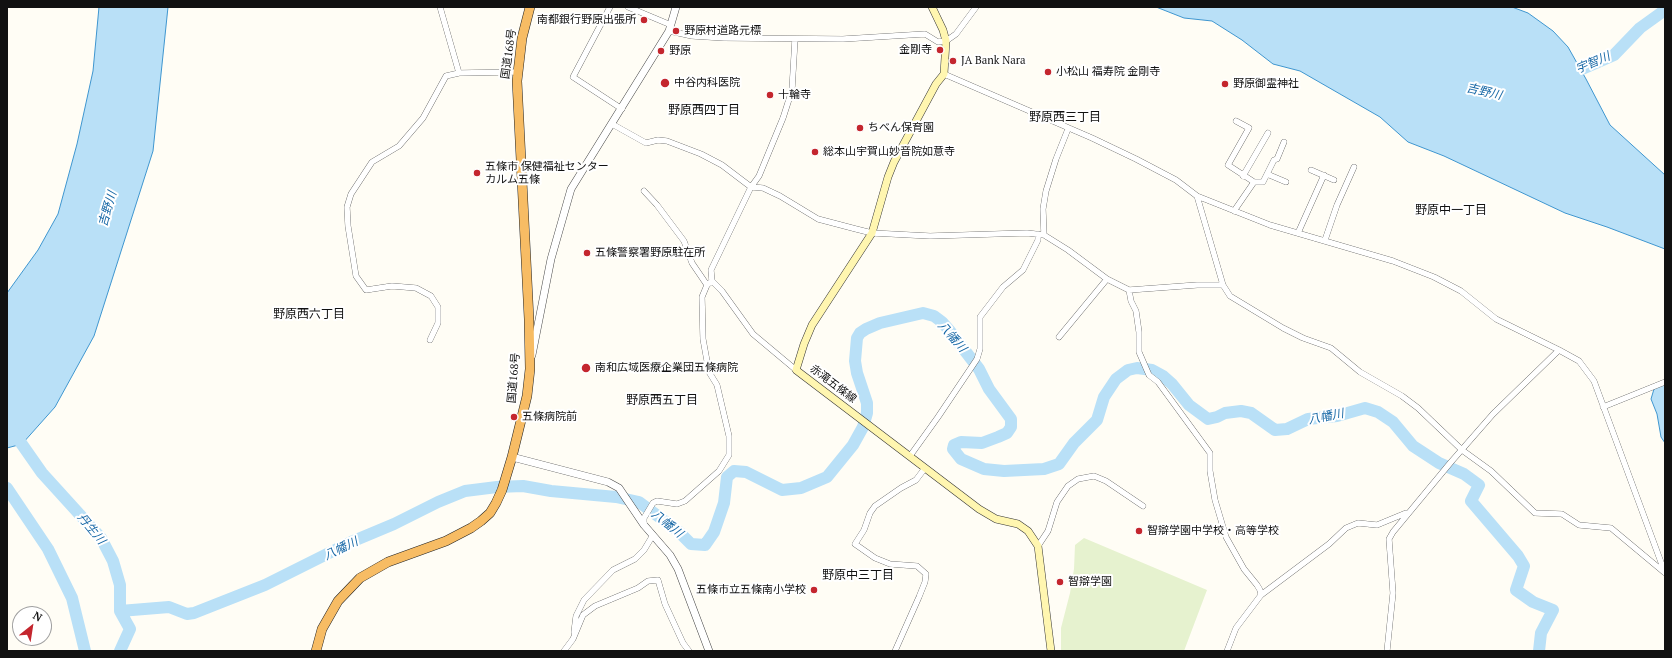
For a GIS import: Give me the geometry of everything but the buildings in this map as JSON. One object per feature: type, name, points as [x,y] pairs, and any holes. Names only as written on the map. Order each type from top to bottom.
[{"type":"highway","name":"国道168号","points":[[316,651],[322,629],[338,600],[360,578],[388,562],[446,541],[482,522],[496,504],[506,479],[527,396],[530,370],[529,319],[517,72],[522,38],[530,7]]},
{"type":"main road","points":[[932,7],[943,30],[946,41],[944,74]]},
{"type":"main road","name":"赤滝五條線","points":[[944,74],[936,84],[891,169],[872,233],[812,325],[805,339],[796,370],[987,515],[1018,524],[1028,531],[1038,546],[1052,651]]},
{"type":"street","points":[[440,7],[459,73]]},
{"type":"street","points":[[610,7],[573,77],[622,109]]},
{"type":"street","points":[[628,7],[670,28],[692,36],[724,38],[843,39],[925,34],[938,42],[946,41],[956,34],[976,7]]},
{"type":"street","points":[[530,370],[551,259],[571,189],[622,109],[670,28],[676,7]]},
{"type":"street","points":[[796,39],[792,90],[783,118],[759,176],[751,187],[711,270],[712,281],[722,291],[753,334],[796,370]]},
{"type":"street","points":[[430,340],[438,322],[438,307],[431,296],[416,288],[392,286],[366,290],[356,276],[348,226],[347,207],[351,194],[372,162],[399,146],[423,118],[446,76],[459,73],[517,72]]},
{"type":"street","points":[[944,74],[1136,159],[1176,180],[1197,196],[1270,225],[1394,261],[1434,276],[1461,291],[1496,319],[1579,361],[1587,369],[1594,381],[1665,573]]},
{"type":"street","points":[[1236,120],[1249,128],[1228,165],[1254,182],[1263,182],[1274,160],[1277,159],[1284,142]]},
{"type":"street","points":[[612,124],[646,143],[658,140],[667,141],[701,154],[722,165],[751,187],[763,188],[780,196],[818,219],[872,233],[930,236],[1041,234],[1068,250],[1107,279],[1129,290],[1197,285],[1223,286]]},
{"type":"street","points":[[910,456],[938,417],[976,359],[980,349],[980,317],[1003,287],[1023,270],[1041,234],[1046,191],[1056,159],[1068,129]]},
{"type":"street","points":[[1243,176],[1268,133]]},
{"type":"street","points":[[1325,240],[1336,205],[1354,167]]},
{"type":"street","points":[[1311,170],[1334,180]]},
{"type":"street","points":[[1268,174],[1286,182]]},
{"type":"street","points":[[1298,233],[1324,175]]},
{"type":"street","points":[[1234,211],[1254,182]]},
{"type":"street","points":[[644,192],[657,205],[684,241],[692,263],[707,285]]},
{"type":"street","points":[[1197,196],[1223,286],[1230,296],[1283,328],[1303,338],[1331,348],[1360,372],[1402,396],[1418,408],[1462,450],[1491,471],[1535,513],[1562,514],[1579,525],[1611,528],[1665,573]]},
{"type":"street","points":[[1059,337],[1107,279]]},
{"type":"street","points":[[644,525],[646,515],[652,505],[657,501],[677,504],[685,501],[719,471],[729,454],[730,436],[717,385],[709,372],[702,339],[702,297],[707,285],[712,281]]},
{"type":"street","points":[[1129,290],[1131,301],[1136,311],[1139,332],[1139,352],[1147,371],[1149,375],[1158,382],[1210,453],[1210,471],[1215,500],[1226,537],[1244,569],[1257,585],[1261,595]]},
{"type":"street","points":[[1387,651],[1393,593],[1389,539],[1393,532],[1493,414],[1559,350]]},
{"type":"street","points":[[1603,407],[1665,382]]},
{"type":"street","points":[[512,457],[608,482],[619,488],[644,525],[670,555],[678,569],[709,651]]},
{"type":"street","points":[[897,650],[925,582],[926,574],[917,566],[890,564],[875,558],[855,544],[864,530],[870,513],[875,506],[901,488],[916,480],[925,468]]},
{"type":"street","points":[[1038,546],[1048,531],[1057,502],[1068,486],[1078,479],[1094,476],[1106,481],[1143,506]]},
{"type":"street","points":[[1227,651],[1236,628],[1261,595],[1353,524],[1363,523],[1377,525],[1409,512]]},
{"type":"street","points":[[573,639],[576,616],[584,600],[613,570],[635,559],[644,550],[653,535]]},
{"type":"street","points":[[564,651],[573,639],[583,615],[595,606],[638,588],[648,582],[658,580],[665,604],[683,643],[689,651]]},
{"type":"green space","points":[[1084,538],[1207,590],[1184,651],[1061,651],[1061,628],[1070,593],[1074,569],[1075,545]]},
{"type":"water","name":"吉野川","points":[[99,7],[168,7],[153,151],[94,336],[55,407],[22,444],[7,448],[7,293],[38,250],[58,214],[77,144],[93,71]]},
{"type":"water","name":"吉野川","points":[[1156,7],[1512,7],[1528,13],[1553,31],[1568,47],[1610,125],[1665,175],[1665,249],[1565,213],[1444,156],[1408,142],[1380,117],[1300,71],[1273,64],[1242,40],[1212,21],[1184,18]]},
{"type":"water","points":[[1665,385],[1665,443],[1661,437],[1657,414],[1651,399],[1654,389]]},
{"type":"waterway","name":"宇智川","points":[[1566,76],[1614,55],[1640,28],[1665,10]]},
{"type":"waterway","name":"八幡川","points":[[120,611],[169,607],[187,614],[194,613],[265,585],[351,542],[394,524],[438,502],[465,491],[497,487],[523,486],[551,491],[616,497],[639,502],[678,531],[691,544],[705,545],[714,532],[724,503],[727,477],[734,471],[746,472],[782,490],[801,488],[827,477],[853,445],[863,427],[867,413],[867,403],[857,373],[855,361],[857,338],[860,333],[866,329],[880,323],[923,313],[934,316],[949,330],[979,369],[989,389],[1011,419],[1011,427],[1007,433],[982,443],[961,442],[954,445],[953,449],[961,459],[984,469],[1004,471],[1044,469],[1059,464],[1074,443],[1097,420],[1104,397],[1116,379],[1128,370],[1137,368],[1152,370],[1163,376],[1172,384],[1189,405],[1208,419],[1225,413],[1241,411],[1251,413],[1275,430],[1287,429],[1308,419],[1337,416],[1365,408],[1378,412],[1393,422],[1413,446],[1439,463],[1464,474],[1479,485],[1471,501],[1518,556],[1524,566],[1516,590],[1533,602],[1553,610],[1541,633],[1539,651]]},
{"type":"waterway","name":"丹生川","points":[[7,423],[42,473],[101,538],[113,561],[120,585],[120,611],[130,629],[120,651]]},
{"type":"waterway","name":"丹生川","points":[[7,488],[48,549],[72,598],[85,651]]},
{"type":"place","name":"南都銀行野原出張所","points":[[644,20]]},
{"type":"place","name":"野原村道路元標","points":[[676,31]]},
{"type":"place","name":"金剛寺","points":[[940,50]]},
{"type":"place","name":"野原","points":[[661,51]]},
{"type":"place","name":"JA Bank Nara","points":[[953,61]]},
{"type":"place","name":"小松山 福寿院 金剛寺","points":[[1048,72]]},
{"type":"place","name":"中谷内科医院","points":[[665,83]]},
{"type":"place","name":"野原御霊神社","points":[[1225,84]]},
{"type":"place","name":"十輪寺","points":[[770,95]]},
{"type":"place","name":"ちべん保育園","points":[[860,128]]},
{"type":"place","name":"総本山宇賀山妙音院如意寺","points":[[815,152]]},
{"type":"place","name":"五條市 保健福祉センター カルム五條","points":[[477,173]]},
{"type":"place","name":"五條警察署野原駐在所","points":[[587,253]]},
{"type":"place","name":"南和広域医療企業団五條病院","points":[[586,368]]},
{"type":"place","name":"五條病院前","points":[[514,417]]},
{"type":"place","name":"智辯学園中学校・高等学校","points":[[1139,531]]},
{"type":"place","name":"智辯学園","points":[[1060,582]]},
{"type":"place","name":"五條市立五條南小学校","points":[[814,590]]},
{"type":"district","name":"野原西四丁目","points":[[704,111]]},
{"type":"district","name":"野原西三丁目","points":[[1065,118]]},
{"type":"district","name":"野原中一丁目","points":[[1451,211]]},
{"type":"district","name":"野原西六丁目","points":[[309,315]]},
{"type":"district","name":"野原西五丁目","points":[[662,401]]},
{"type":"district","name":"野原中三丁目","points":[[858,576]]}]
